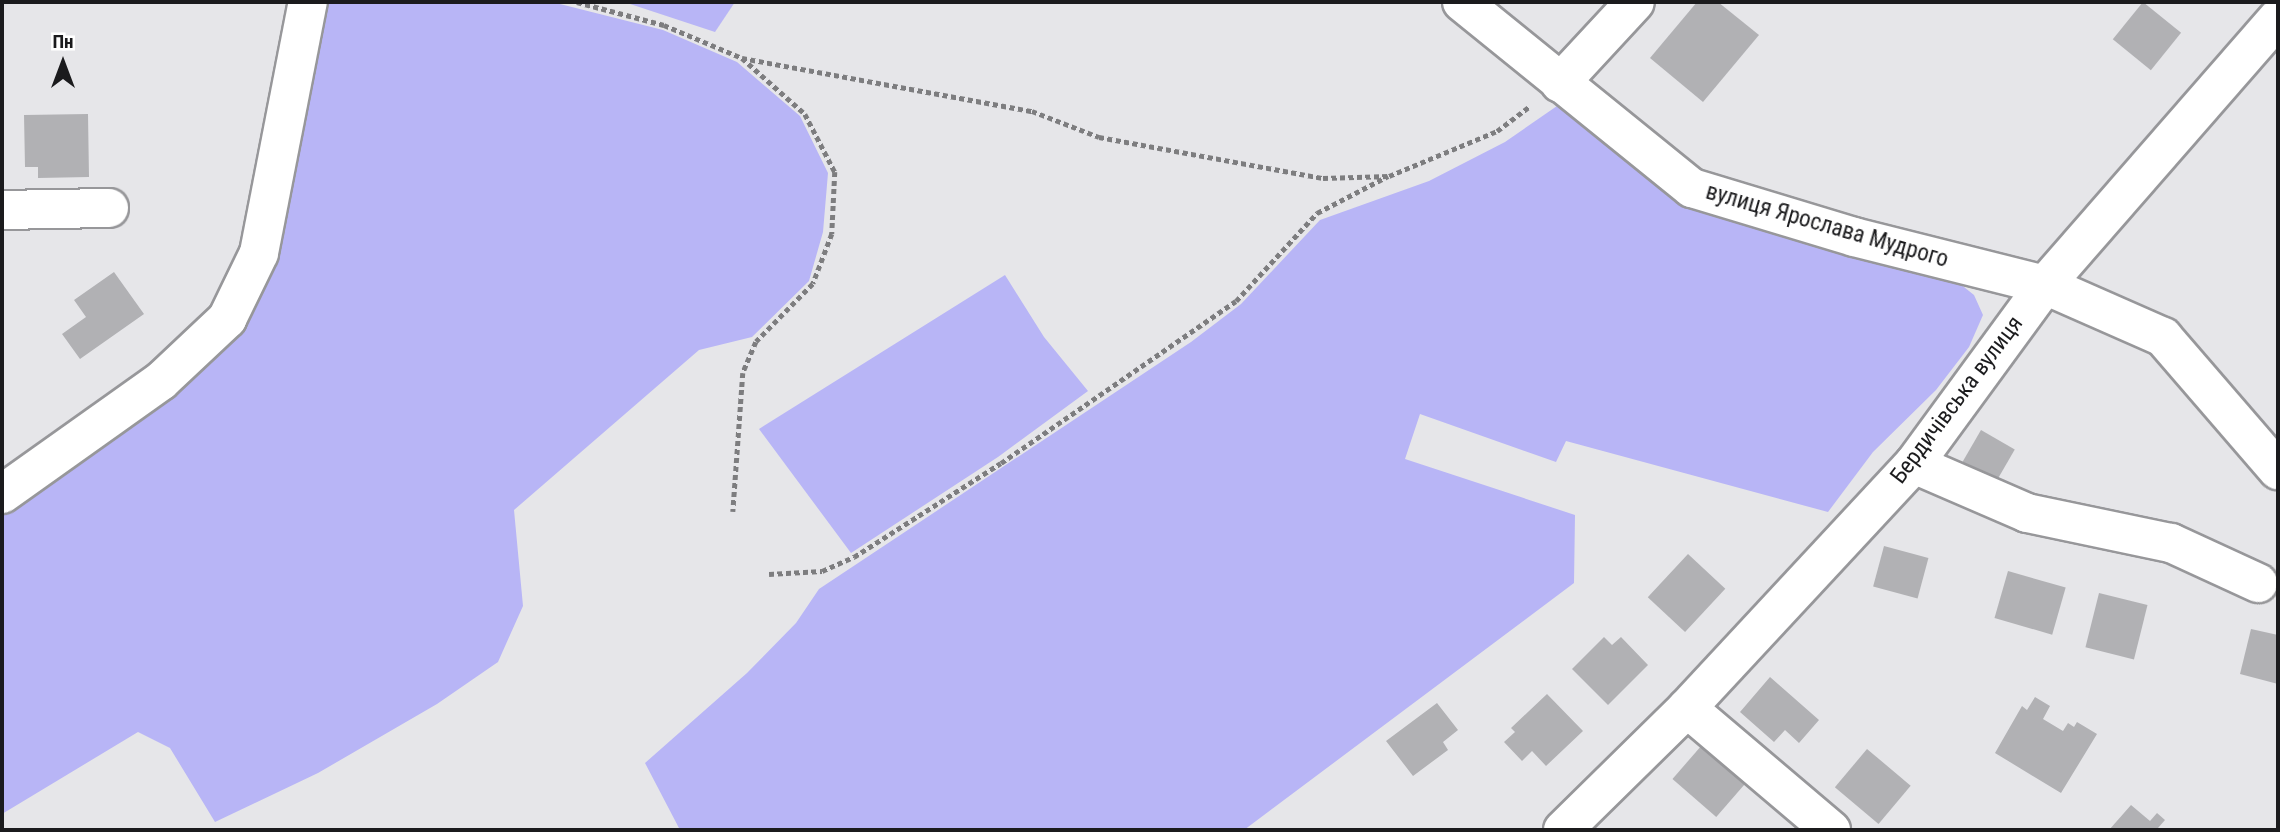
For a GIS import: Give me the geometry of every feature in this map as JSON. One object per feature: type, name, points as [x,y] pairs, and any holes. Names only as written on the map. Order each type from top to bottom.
[{"type":"street","points":[[2,494],[161,381],[227,319],[259,253],[308,2]]},
{"type":"street","name":"вулиця Ярослава Мудрого","points":[[1462,2],[1692,188],[1854,237],[2045,285],[2162,337],[2278,470]]},
{"type":"street","points":[[1560,83],[1635,2]]},
{"type":"street","name":"Бердичівська вулиця","points":[[1563,830],[1687,708],[1914,464],[2045,285],[2278,18]]},
{"type":"street","points":[[2,210],[109,208]]},
{"type":"street","points":[[1914,464],[2028,513],[2171,543],[2258,583]]},
{"type":"street","points":[[1687,708],[1831,830]]},
{"type":"path","points":[[577,2],[664,25],[742,58],[1032,111],[1099,137],[1323,177],[1389,176]]},
{"type":"path","points":[[733,512],[743,373],[755,342],[813,284],[832,234],[835,173],[805,114],[742,58]]},
{"type":"path","points":[[769,574],[822,571],[854,557],[945,499],[1091,397],[1189,337],[1236,301],[1317,213],[1389,176],[1497,131],[1560,83]]},
{"type":"shaded area","points":[[320,2],[552,2],[663,30],[737,62],[800,116],[828,173],[823,232],[809,281],[752,337],[699,350],[514,510],[523,606],[498,662],[437,704],[318,773],[215,822],[170,748],[138,732],[2,814],[2,505],[216,348]]},
{"type":"shaded area","points":[[624,2],[735,2],[715,32]]},
{"type":"shaded area","points":[[1557,106],[1688,203],[1959,283],[1974,295],[1983,315],[1969,347],[1936,390],[1873,452],[1828,512],[1566,441],[1556,462],[1420,414],[1405,459],[1575,515],[1574,583],[1244,830],[680,830],[645,763],[747,673],[796,623],[819,589],[1191,342],[1241,304],[1320,220],[1429,181],[1505,142]]},
{"type":"shaded area","points":[[1005,275],[1044,337],[1088,391],[998,457],[851,553],[759,429]]},
{"type":"building","points":[[1697,2],[1718,2],[1759,35],[1703,102],[1650,58]]},
{"type":"building","points":[[2143,2],[2181,33],[2151,70],[2113,39]]},
{"type":"building","points":[[88,114],[89,177],[38,178],[38,167],[25,167],[24,115]]},
{"type":"building","points":[[114,272],[144,314],[80,359],[62,334],[86,317],[74,300]]},
{"type":"building","points":[[1981,430],[2015,449],[1994,486],[1960,466]]},
{"type":"building","points":[[1884,546],[1928,558],[1918,598],[1873,587]]},
{"type":"building","points":[[1688,554],[1725,589],[1685,632],[1648,597]]},
{"type":"building","points":[[2008,571],[2066,588],[2052,635],[1994,618]]},
{"type":"building","points":[[2099,593],[2148,605],[2134,659],[2085,647]]},
{"type":"building","points":[[2251,629],[2278,635],[2278,684],[2240,674]]},
{"type":"building","points":[[1604,637],[1612,645],[1621,637],[1648,665],[1608,705],[1572,669]]},
{"type":"building","points":[[1770,677],[1819,720],[1799,743],[1785,730],[1774,742],[1740,712]]},
{"type":"building","points":[[1547,694],[1583,731],[1546,766],[1532,751],[1522,761],[1504,742],[1515,732],[1511,728]]},
{"type":"building","points":[[2035,697],[2050,706],[2043,719],[2063,731],[2068,723],[2074,727],[2077,722],[2097,734],[2061,793],[1995,753],[2022,706],[2027,710]]},
{"type":"building","points":[[1437,703],[1458,730],[1443,742],[1448,750],[1413,776],[1386,741]]},
{"type":"building","points":[[1702,745],[1746,783],[1716,817],[1672,779]]},
{"type":"building","points":[[1867,749],[1911,786],[1879,824],[1835,787]]},
{"type":"building","points":[[2131,805],[2150,821],[2157,813],[2165,820],[2158,828],[2161,830],[2109,830]]}]
